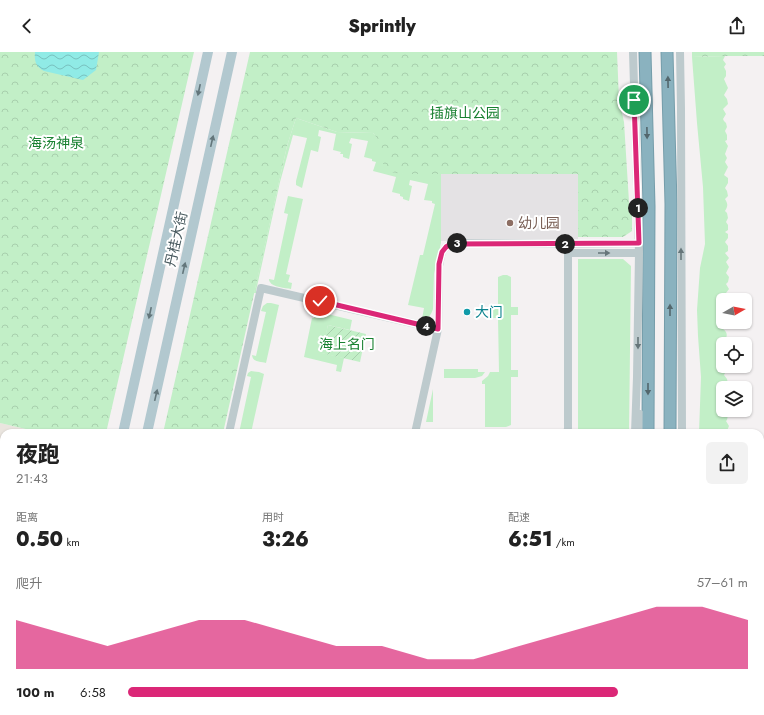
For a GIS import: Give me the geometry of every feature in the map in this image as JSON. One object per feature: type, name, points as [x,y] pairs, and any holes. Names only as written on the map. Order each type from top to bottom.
[{"type":"highway","points":[[645,52],[649,206],[648,429]]},
{"type":"highway","points":[[667,52],[671,243],[670,429]]},
{"type":"main road","name":"丹桂大街","points":[[124,429],[208,52]]},
{"type":"main road","name":"丹桂大街","points":[[148,429],[232,52]]},
{"type":"street","points":[[633,52],[639,243],[635,429]]},
{"type":"street","points":[[680,52],[682,429]]},
{"type":"street","points":[[671,243],[681,108]]},
{"type":"street","points":[[638,324],[649,206]]},
{"type":"street","points":[[416,429],[438,329],[439,264],[442,252],[446,247],[455,243],[639,243]]},
{"type":"street","points":[[568,244],[568,429]]},
{"type":"street","points":[[568,253],[639,253]]},
{"type":"street","points":[[230,429],[261,288],[438,329]]},
{"type":"street","points":[[637,377],[642,429]]},
{"type":"street","points":[[670,396],[674,429]]},
{"type":"shaded area","name":"幼儿园","points":[[441,174],[578,174],[578,241],[441,241]]},
{"type":"shaded area","points":[[0,423],[26,429],[0,429]]},
{"type":"green space","name":"海汤神泉","points":[[0,52],[194,52],[107,429],[26,429],[0,423]]},
{"type":"green space","name":"插旗山公园","points":[[250,52],[617,52],[619,100],[624,122],[629,202],[632,214],[632,231],[623,237],[578,237],[578,174],[403,174],[384,171],[381,143],[373,133],[337,132],[296,118],[287,146],[224,429],[164,429]]},
{"type":"green space","points":[[692,52],[764,52],[764,56],[692,57]]},
{"type":"green space","points":[[725,56],[723,60],[726,64],[724,67],[726,76],[724,79],[728,88],[724,95],[728,104],[723,109],[726,114],[723,119],[727,127],[725,131],[727,140],[725,141],[728,146],[725,154],[727,158],[725,162],[728,167],[724,175],[728,178],[728,183],[725,188],[728,196],[725,199],[727,202],[727,208],[725,211],[728,218],[726,222],[728,225],[728,230],[725,232],[728,234],[728,238],[725,242],[728,246],[728,251],[725,253],[729,258],[726,262],[729,267],[726,273],[729,277],[726,284],[729,289],[726,293],[716,293],[716,329],[723,329],[727,335],[726,337],[716,337],[716,373],[725,373],[724,375],[727,381],[716,381],[716,417],[728,417],[726,421],[729,426],[728,429],[699,429],[701,377],[697,310],[700,268],[705,244],[703,187],[692,57]]},
{"type":"green space","points":[[296,118],[337,132],[373,133],[403,174],[441,174],[441,243],[434,274],[433,309],[428,317],[422,319],[424,308],[408,305],[420,255],[423,255],[435,204],[432,203],[432,201],[424,200],[428,184],[410,180],[409,185],[412,186],[409,201],[403,199],[400,194],[392,192],[396,177],[373,171],[376,162],[372,161],[372,159],[364,157],[368,141],[351,138],[349,143],[352,144],[349,159],[343,157],[343,154],[340,154],[341,152],[333,150],[336,134],[319,130],[318,136],[321,137],[318,152],[311,150],[302,188],[296,185],[296,181],[307,138],[293,135],[280,182],[256,291],[257,293],[254,293],[287,146]]},
{"type":"green space","points":[[288,196],[303,199],[286,274],[290,275],[288,282],[292,283],[291,289],[273,285],[269,281],[269,279],[274,280],[288,214],[284,213]]},
{"type":"green space","points":[[578,259],[623,259],[631,266],[629,429],[578,429]]},
{"type":"green space","points":[[503,275],[511,277],[511,307],[518,307],[518,315],[511,315],[511,370],[518,370],[518,377],[511,377],[511,425],[506,427],[485,427],[485,384],[482,384],[482,381],[490,372],[499,372],[498,318],[492,318],[492,306],[498,306],[498,277]]},
{"type":"green space","points":[[267,303],[279,305],[266,363],[255,361],[252,355],[256,356],[266,312],[261,311],[263,306]]},
{"type":"green space","points":[[315,311],[352,320],[350,330],[328,325],[322,353],[344,358],[341,372],[336,371],[337,365],[304,357],[312,318],[314,318]]},
{"type":"green space","name":"海上名门","points":[[328,325],[366,334],[360,362],[321,353]]},
{"type":"green space","points":[[444,369],[478,369],[478,372],[485,372],[482,376],[475,378],[444,378]]},
{"type":"green space","points":[[251,371],[264,374],[252,429],[240,429],[251,377],[247,376]]},
{"type":"green space","points":[[433,389],[433,422],[426,422]]},
{"type":"water","points":[[35,52],[99,52],[96,70],[83,80],[44,71],[39,68],[36,63]]},
{"type":"place","name":"幼儿园","points":[[510,223]]},
{"type":"place","name":"大门","points":[[467,312]]},
{"type":"route","points":[[320,301],[438,329],[439,264],[442,252],[451,244],[639,243],[634,100]]}]
